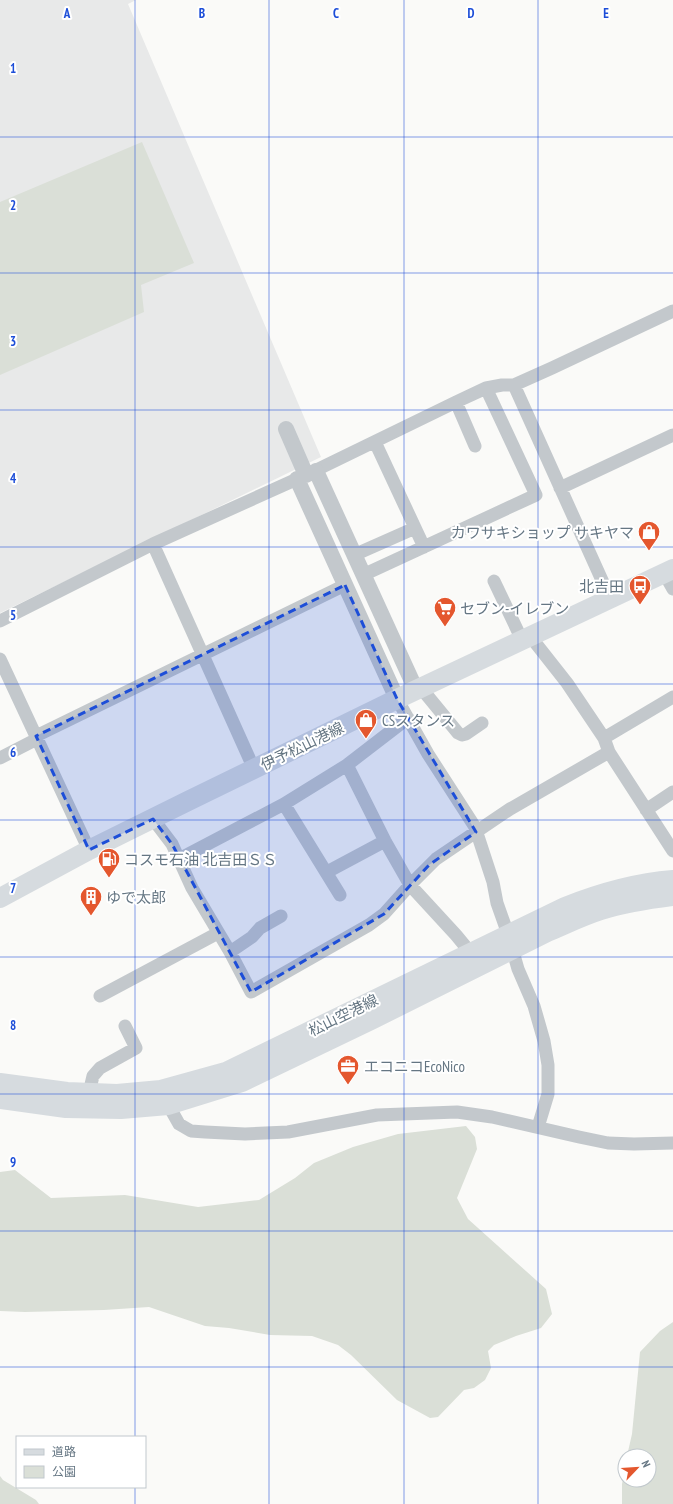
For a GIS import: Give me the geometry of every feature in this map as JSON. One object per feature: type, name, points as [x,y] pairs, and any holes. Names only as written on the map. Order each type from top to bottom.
[{"type":"main road","name":"伊予松山港線","points":[[0,898],[89,850],[397,699],[610,598],[670,577]]},
{"type":"main road","name":"松山空港線","points":[[0,1099],[66,1108],[121,1109],[164,1097],[242,1082],[510,941],[565,907],[620,888],[673,880]]},
{"type":"main road","name":"松山空港線","points":[[0,1083],[67,1092],[164,1097],[226,1072],[470,952],[547,932],[600,910],[649,899],[673,896]]},
{"type":"street","points":[[0,621],[153,544],[306,475],[486,388],[514,384],[552,368],[673,311]]},
{"type":"street","points":[[514,384],[610,598]]},
{"type":"street","points":[[363,575],[536,495],[486,388]]},
{"type":"street","points":[[456,402],[475,446]]},
{"type":"street","points":[[286,428],[306,475],[344,585],[397,699],[428,754],[465,810],[476,832],[493,882],[497,903],[518,969],[534,1006],[545,1047],[548,1065],[548,1094],[538,1127]]},
{"type":"street","points":[[560,488],[673,435]]},
{"type":"street","points":[[375,442],[424,547]]},
{"type":"street","points":[[306,475],[354,555],[418,689],[458,733],[462,735],[466,734],[482,723]]},
{"type":"street","points":[[354,555],[415,528]]},
{"type":"street","points":[[153,544],[254,769]]},
{"type":"street","points":[[494,581],[526,638],[567,683],[604,738],[609,752],[673,851]]},
{"type":"street","points":[[0,758],[36,737],[344,585]]},
{"type":"street","points":[[0,660],[89,850]]},
{"type":"street","points":[[604,738],[673,697]]},
{"type":"street","points":[[179,859],[284,804],[348,765],[408,718]]},
{"type":"street","points":[[153,819],[172,844],[192,888],[230,952],[251,992],[369,925],[384,914],[436,859],[510,809],[609,752]]},
{"type":"street","points":[[348,765],[385,841],[410,885],[470,952]]},
{"type":"street","points":[[646,810],[673,792]]},
{"type":"street","points":[[284,804],[340,895]]},
{"type":"street","points":[[327,872],[385,841]]},
{"type":"street","points":[[230,952],[252,937],[260,928],[281,916]]},
{"type":"street","points":[[100,996],[218,933]]},
{"type":"street","points":[[89,1093],[93,1076],[100,1068],[136,1048],[125,1026]]},
{"type":"street","points":[[164,1097],[179,1124],[191,1130],[205,1132],[245,1134],[288,1132],[377,1115],[457,1112],[492,1117],[608,1143],[641,1144],[673,1142]]},
{"type":"highlighted area","points":[[345,585],[397,699],[476,832],[429,865],[384,914],[251,992],[172,844],[153,819],[89,850],[36,736]]},
{"type":"shaded area","points":[[0,0],[136,0],[128,4],[321,457],[0,613]]},
{"type":"green space","points":[[142,142],[194,263],[141,285],[144,312],[0,375],[0,202]]},
{"type":"green space","points":[[466,1126],[475,1137],[477,1149],[457,1198],[468,1219],[546,1289],[552,1314],[541,1328],[494,1345],[488,1351],[491,1368],[485,1380],[474,1388],[464,1390],[438,1417],[430,1418],[397,1400],[351,1355],[338,1345],[312,1336],[270,1335],[229,1328],[205,1326],[149,1307],[104,1310],[25,1312],[0,1311],[0,1172],[15,1170],[51,1198],[125,1195],[198,1207],[259,1200],[295,1178],[314,1163],[353,1147],[398,1134]]},
{"type":"green space","points":[[673,1322],[673,1504],[622,1504],[622,1488],[657,1488],[657,1448],[629,1448],[632,1434],[640,1352],[660,1331]]},
{"type":"green space","points":[[0,1476],[3,1480],[36,1500],[39,1504],[0,1504]]},
{"type":"place","name":"カワサキショップ サキヤマ","points":[[649,552]]},
{"type":"place","name":"北吉田","points":[[640,606]]},
{"type":"place","name":"セブン-イレブン","points":[[445,628]]},
{"type":"place","name":"CSスタンス","points":[[366,740]]},
{"type":"place","name":"コスモ石油 北吉田ＳＳ","points":[[109,878]]},
{"type":"place","name":"ゆで太郎","points":[[91,916]]},
{"type":"place","name":"エコニコEcoNico","points":[[348,1086]]}]
